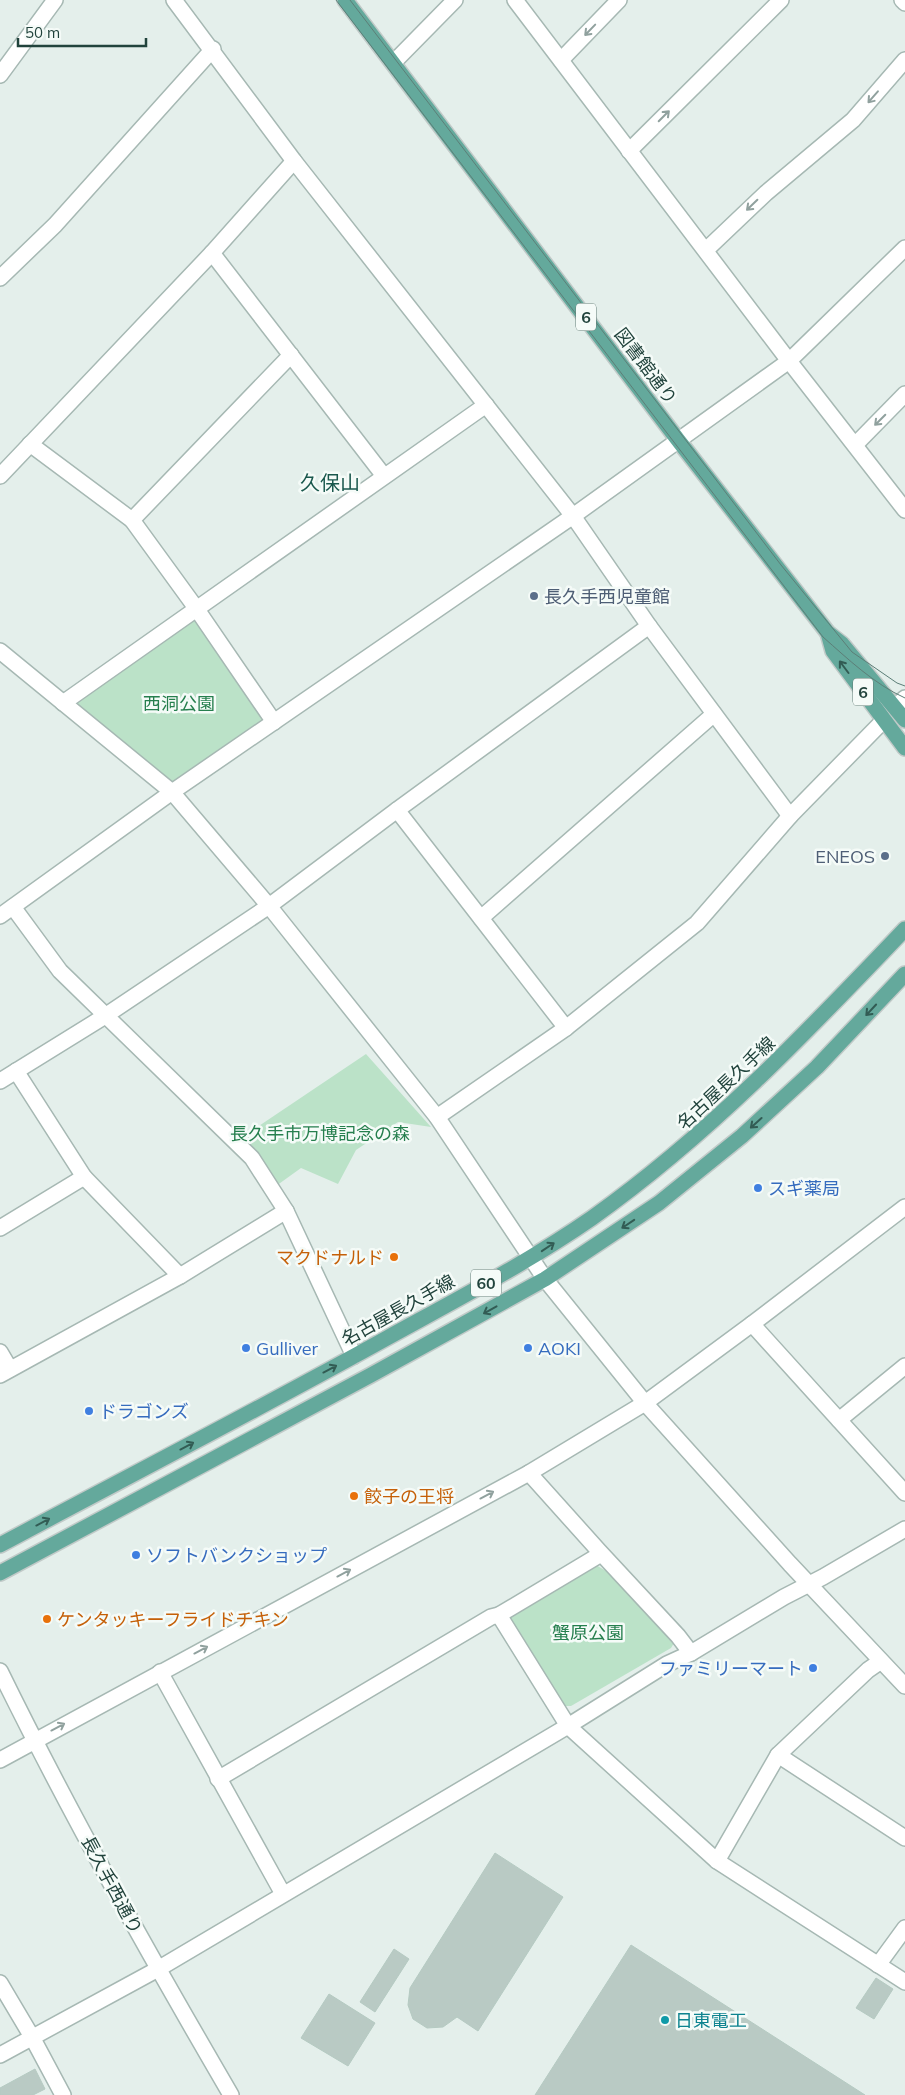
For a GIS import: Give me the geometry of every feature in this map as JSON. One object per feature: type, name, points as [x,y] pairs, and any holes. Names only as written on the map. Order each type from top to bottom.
[{"type":"main road","name":"図書館通り","points":[[345,0],[394,62],[678,440],[828,633],[842,644],[900,703],[905,720]]},
{"type":"main road","name":"図書館通り","points":[[828,633],[833,651],[905,748]]},
{"type":"main road","name":"名古屋長久手線","points":[[0,1545],[354,1356],[531,1258],[592,1217],[669,1159],[720,1116],[789,1050],[905,929]]},
{"type":"main road","name":"60","points":[[0,1573],[371,1375],[545,1279],[659,1203],[742,1136],[817,1067],[905,974]]},
{"type":"street","points":[[0,74],[55,0]]},
{"type":"street","points":[[174,0],[294,161],[572,516],[649,626],[790,816]]},
{"type":"street","points":[[394,62],[455,0]]},
{"type":"street","points":[[515,0],[905,510]]},
{"type":"street","points":[[561,60],[619,0]]},
{"type":"street","points":[[630,151],[781,0]]},
{"type":"street","points":[[902,0],[905,3]]},
{"type":"street","points":[[0,278],[56,225],[212,49]]},
{"type":"street","points":[[706,250],[766,193],[853,120],[905,60]]},
{"type":"street","points":[[0,476],[212,253],[294,161]]},
{"type":"street","points":[[354,1356],[286,1211],[252,1158],[60,971],[6,912],[172,792],[572,516],[790,362],[905,248]]},
{"type":"street","points":[[212,253],[384,476]]},
{"type":"street","points":[[132,520],[291,355]]},
{"type":"street","points":[[854,445],[905,394]]},
{"type":"street","points":[[63,703],[486,405]]},
{"type":"street","points":[[30,444],[132,520],[196,608],[274,722]]},
{"type":"street","points":[[0,1081],[105,1016],[269,906],[649,626]]},
{"type":"street","points":[[0,651],[172,792],[269,906],[437,1118],[545,1279],[645,1403],[808,1584],[905,1686]]},
{"type":"street","points":[[481,918],[714,714]]},
{"type":"street","points":[[437,1118],[566,1028],[697,923],[790,816],[884,720]]},
{"type":"street","points":[[397,810],[566,1028]]},
{"type":"street","points":[[16,1071],[84,1177],[180,1276]]},
{"type":"street","points":[[0,1228],[84,1177]]},
{"type":"street","points":[[0,1760],[529,1473],[645,1403],[905,1207]]},
{"type":"street","points":[[0,1352],[5,1372],[180,1276],[286,1211]]},
{"type":"street","points":[[752,1324],[905,1493]]},
{"type":"street","points":[[839,1420],[905,1366]]},
{"type":"street","points":[[529,1473],[678,1636],[691,1653]]},
{"type":"street","points":[[0,2055],[158,1970],[568,1726],[667,1664],[691,1653],[808,1584],[905,1530]]},
{"type":"street","points":[[218,1779],[491,1617],[499,1615],[602,1554]]},
{"type":"street","points":[[499,1615],[568,1726],[718,1861],[905,1982]]},
{"type":"street","points":[[718,1861],[778,1754],[868,1670],[881,1662]]},
{"type":"street","name":"長久手西通り","points":[[0,1671],[34,1740],[158,1970],[231,2095]]},
{"type":"street","points":[[160,1672],[283,1894]]},
{"type":"street","points":[[778,1754],[905,1838]]},
{"type":"street","points":[[878,1965],[905,1928]]},
{"type":"street","points":[[0,1983],[63,2095]]},
{"type":"green space","name":"西洞公園","points":[[193,616],[268,719],[173,783],[73,703]]},
{"type":"green space","name":"長久手市万博記念の森","points":[[366,1054],[431,1127],[398,1122],[356,1150],[338,1184],[301,1168],[276,1186],[241,1138]]},
{"type":"green space","name":"蟹原公園","points":[[596,1565],[606,1571],[674,1643],[671,1648],[571,1706],[565,1706],[507,1616]]},
{"type":"building","points":[[495,1853],[563,1897],[478,2031],[457,2017],[443,2027],[427,2028],[413,2019],[408,2005],[410,1988]]},
{"type":"building","name":"日東電工","points":[[631,1945],[865,2095],[535,2095]]},
{"type":"building","points":[[394,1949],[409,1959],[375,2012],[360,2002]]},
{"type":"building","points":[[876,1978],[893,1989],[874,2019],[856,2008]]},
{"type":"building","points":[[329,1994],[375,2023],[348,2066],[301,2038]]},
{"type":"building","points":[[35,2069],[45,2089],[33,2095],[0,2095],[0,2088]]},
{"type":"tram line","points":[[336,0],[823,637],[872,678],[905,698]]},
{"type":"tram line","points":[[350,0],[781,565],[852,652],[897,683],[905,686]]},
{"type":"place","name":"長久手西児童館","points":[[534,596]]},
{"type":"place","name":"ENEOS","points":[[885,856]]},
{"type":"place","name":"スギ薬局","points":[[758,1188]]},
{"type":"place","name":"マクドナルド","points":[[394,1257]]},
{"type":"place","name":"Gulliver","points":[[246,1348]]},
{"type":"place","name":"AOKI","points":[[528,1348]]},
{"type":"place","name":"ドラゴンズ","points":[[89,1411]]},
{"type":"place","name":"餃子の王将","points":[[354,1496]]},
{"type":"place","name":"ソフトバンクショップ","points":[[136,1555]]},
{"type":"place","name":"ケンタッキーフライドチキン","points":[[47,1619]]},
{"type":"place","name":"ファミリーマート","points":[[813,1668]]},
{"type":"place","name":"日東電工","points":[[665,2020]]},
{"type":"district","name":"久保山","points":[[330,482]]}]
